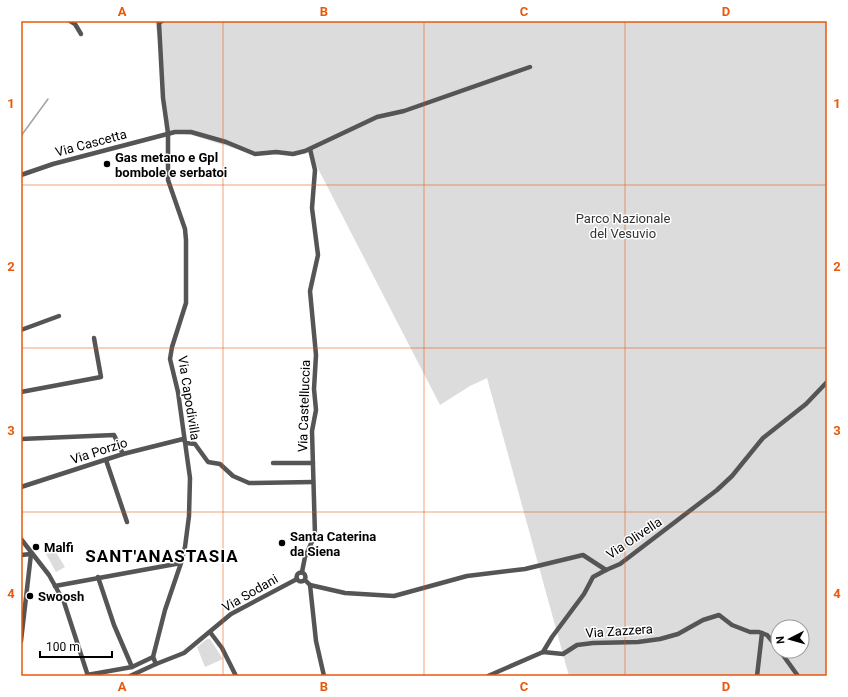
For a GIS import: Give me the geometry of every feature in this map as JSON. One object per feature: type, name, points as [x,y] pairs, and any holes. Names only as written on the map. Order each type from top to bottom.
[{"type":"street","points":[[70,21],[75,24],[81,34]]},
{"type":"street","name":"Via Capodivilla","points":[[152,657],[164,610],[181,564],[185,547],[190,499],[190,478],[178,392],[170,355],[186,303],[186,240],[185,229],[171,194],[168,180],[168,133],[163,98],[161,22]]},
{"type":"street","name":"Via Cascetta","points":[[21,175],[53,164],[175,132],[191,132],[226,142],[255,154],[276,152],[293,154],[310,149],[377,117],[404,110],[530,67]]},
{"type":"street","name":"Via Castelluccia","points":[[302,572],[309,546],[315,535],[312,431],[316,410],[314,389],[316,355],[310,291],[318,256],[316,228],[312,208],[315,170],[310,149]]},
{"type":"street","points":[[21,330],[59,316]]},
{"type":"street","points":[[21,392],[101,376],[94,338]]},
{"type":"street","name":"Via Olivella","points":[[310,585],[346,593],[394,596],[467,576],[525,569],[583,555],[606,570],[620,564],[717,490],[732,476],[763,438],[806,404],[827,382]]},
{"type":"street","points":[[21,439],[114,435],[123,454]]},
{"type":"street","points":[[184,439],[186,443],[195,444],[208,462],[220,464],[233,476],[248,483],[313,482]]},
{"type":"street","name":"Via Porzio","points":[[21,487],[123,454],[184,439]]},
{"type":"street","points":[[106,460],[127,522]]},
{"type":"street","points":[[273,463],[313,463]]},
{"type":"street","points":[[21,539],[31,554],[36,556],[64,602],[87,675],[132,667],[152,657],[156,664]]},
{"type":"street","points":[[21,555],[31,554]]},
{"type":"street","points":[[21,641],[31,554]]},
{"type":"street","points":[[55,586],[98,577],[181,564]]},
{"type":"street","points":[[488,676],[543,652],[552,637],[584,594],[593,577],[606,570]]},
{"type":"street","points":[[305,580],[301,581],[297,579],[298,574],[302,572],[305,574],[305,580],[310,585],[316,641],[324,676]]},
{"type":"street","points":[[98,577],[114,625],[132,667]]},
{"type":"street","name":"Via Sodani","points":[[131,675],[179,656],[196,644],[231,614],[297,579]]},
{"type":"street","name":"Via Zazzera","points":[[543,652],[559,654],[569,651],[577,645],[593,643],[638,642],[660,639],[678,634],[703,620],[719,615],[732,625],[750,632],[762,633]]},
{"type":"street","points":[[210,632],[222,648],[236,676]]},
{"type":"street","points":[[757,676],[762,633],[767,635],[770,639]]},
{"type":"street","points":[[786,659],[798,676]]},
{"type":"green space","name":"Parco Nazionale del Vesuvio","points":[[155,21],[827,21],[827,676],[569,676],[487,378],[470,386],[440,405],[311,155],[308,153],[246,152],[192,135],[165,132],[159,47]]},
{"type":"green space","points":[[54,549],[65,567],[56,572],[46,554]]},
{"type":"green space","points":[[207,639],[210,639],[223,659],[205,667],[197,647]]},
{"type":"waterway","points":[[21,136],[48,99]]},
{"type":"place","name":"Gas metano e Gpl bombole e serbatoi","points":[[107,164]]},
{"type":"place","name":"Santa Caterina da Siena","points":[[282,543]]},
{"type":"place","name":"Malfi","points":[[36,547]]},
{"type":"place","name":"Swoosh","points":[[30,596]]},
{"type":"district","name":"SANT'ANASTASIA","points":[[162,556]]}]
